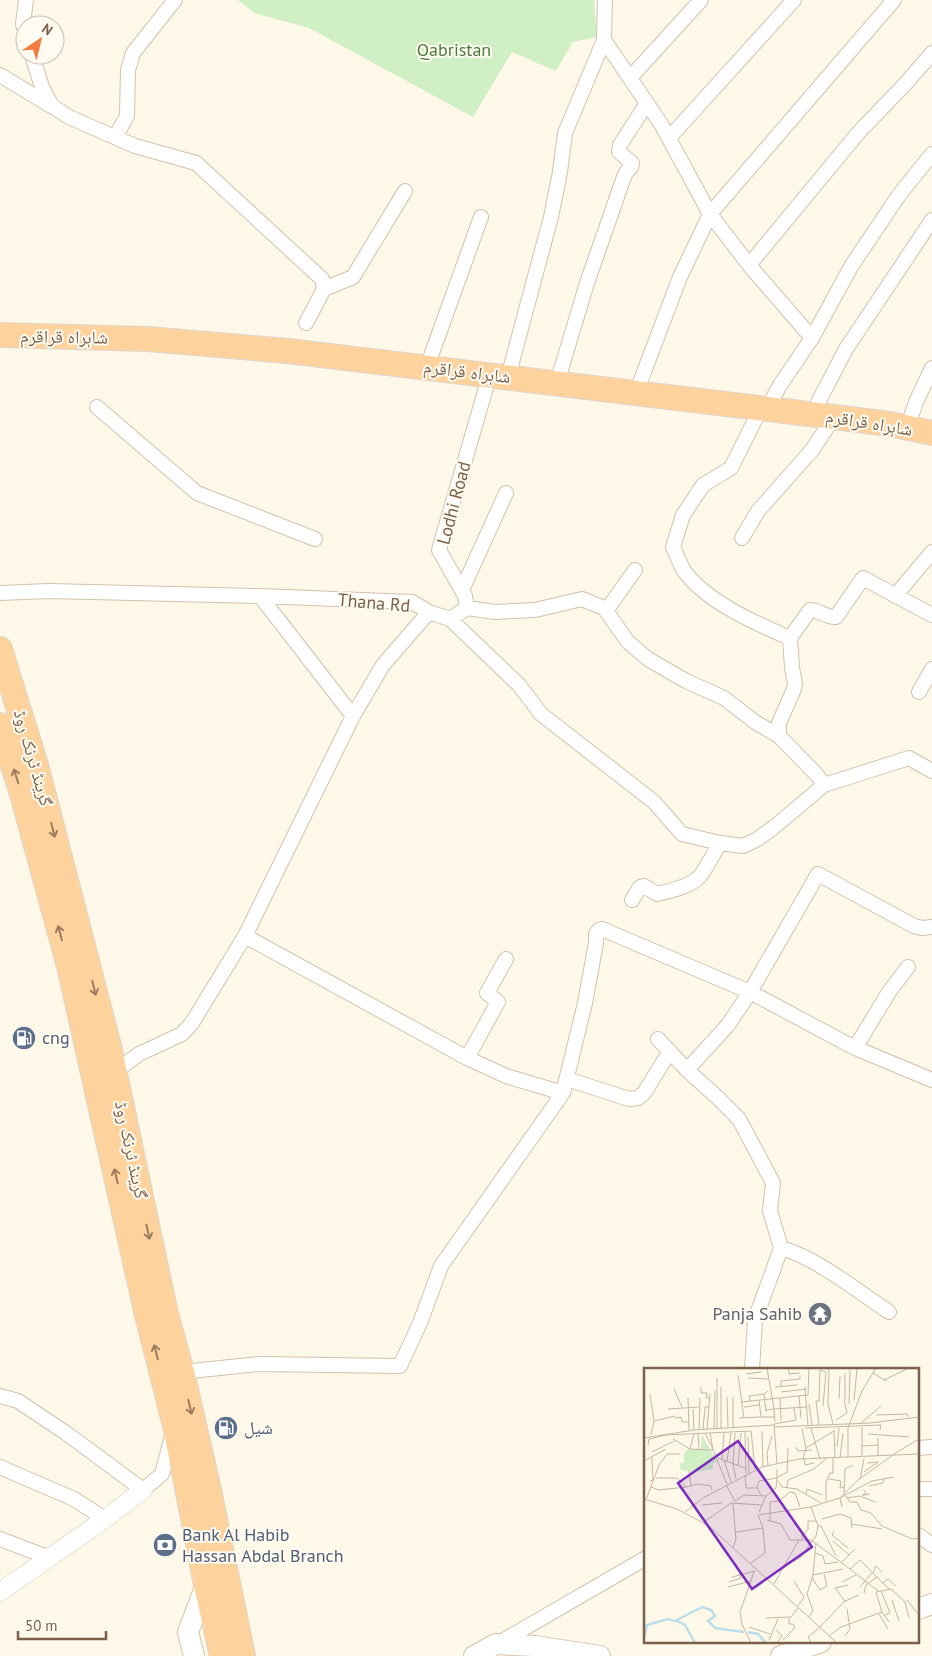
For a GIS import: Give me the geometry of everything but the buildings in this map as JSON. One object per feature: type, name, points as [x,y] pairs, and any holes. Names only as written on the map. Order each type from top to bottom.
[{"type":"highway","name":"شاہراہ قراقرم","points":[[0,336],[148,338],[288,351],[823,415],[932,433]]},
{"type":"highway","name":"گرینڈ ٹرنک روڈ","points":[[0,650],[36,765],[109,1046],[166,1314],[182,1372],[209,1490],[243,1656]]},
{"type":"highway","name":"گرینڈ ٹرنک روڈ","points":[[0,725],[22,794],[69,966],[146,1311],[175,1426],[222,1656]]},
{"type":"main road","points":[[194,1656],[188,1632],[206,1585]]},
{"type":"main road","points":[[920,1608],[932,1604]]},
{"type":"main road","points":[[474,1656],[496,1644],[535,1646],[600,1656]]},
{"type":"main road","points":[[781,1656],[815,1644]]},
{"type":"street","points":[[24,15],[26,0]]},
{"type":"street","points":[[115,137],[126,116],[128,70],[133,53],[175,0]]},
{"type":"street","points":[[605,0],[604,40],[669,138],[710,214],[750,265],[812,338]]},
{"type":"street","points":[[630,78],[701,0]]},
{"type":"street","points":[[669,138],[794,0]]},
{"type":"street","points":[[636,393],[680,277],[710,214],[894,0]]},
{"type":"street","name":"Lodhi Road","points":[[467,608],[465,596],[439,550],[551,217],[565,133],[604,40]]},
{"type":"street","points":[[750,265],[859,132],[932,53]]},
{"type":"street","points":[[35,65],[42,87],[52,106]]},
{"type":"street","points":[[0,75],[69,117],[135,146],[196,163],[322,279],[324,289],[306,323]]},
{"type":"street","points":[[556,383],[587,283],[625,174],[631,167],[632,163],[619,152],[620,145],[647,103]]},
{"type":"street","points":[[790,638],[755,622],[714,598],[684,572],[673,547],[683,515],[703,485],[731,468],[764,408],[812,338],[852,266],[899,195],[932,154]]},
{"type":"street","points":[[324,289],[353,277],[405,190]]},
{"type":"street","points":[[427,367],[481,217]]},
{"type":"street","points":[[742,538],[758,511],[812,450],[846,349],[932,220]]},
{"type":"street","points":[[907,428],[916,402],[932,368]]},
{"type":"street","points":[[97,407],[197,493],[315,539]]},
{"type":"street","points":[[462,590],[506,493]]},
{"type":"street","points":[[895,596],[932,552]]},
{"type":"street","points":[[606,611],[635,570]]},
{"type":"street","points":[[779,736],[779,722],[795,683],[790,638],[810,610],[818,611],[833,618],[836,617],[863,578],[932,615]]},
{"type":"street","name":"Thana Rd","points":[[0,593],[49,591],[412,602],[429,612],[450,618],[519,685],[541,714],[654,802],[682,834],[743,846],[756,840],[773,828],[824,785]]},
{"type":"street","points":[[260,596],[353,716]]},
{"type":"street","points":[[450,618],[467,608],[495,612],[535,610],[582,599],[604,608],[628,642],[648,659],[686,681],[724,698],[755,722],[779,736],[806,763],[824,785],[909,758],[932,771]]},
{"type":"street","points":[[114,1072],[140,1054],[182,1034],[192,1024],[246,936],[353,716],[383,665],[429,612]]},
{"type":"street","points":[[919,692],[932,669]]},
{"type":"street","points":[[632,900],[640,887],[644,886],[657,894],[692,882],[700,876],[720,843]]},
{"type":"street","points":[[687,1070],[728,1025],[750,992],[818,874],[914,926],[922,928],[932,927]]},
{"type":"street","points":[[182,1372],[259,1364],[400,1366],[420,1323],[441,1266],[563,1093],[585,1002],[596,944],[596,934],[599,930],[602,929],[750,992],[856,1048],[932,1080]]},
{"type":"street","points":[[246,936],[467,1058],[506,1076],[563,1093]]},
{"type":"street","points":[[467,1058],[498,1002],[487,993],[506,959]]},
{"type":"street","points":[[856,1048],[889,992],[908,967]]},
{"type":"street","points":[[658,1039],[687,1070],[739,1119],[773,1183],[770,1211],[781,1248],[755,1320],[752,1368]]},
{"type":"street","points":[[109,1046],[140,1054]]},
{"type":"street","points":[[567,1079],[629,1099],[638,1098],[644,1093],[670,1051]]},
{"type":"street","points":[[781,1248],[793,1252],[826,1270],[890,1312]]},
{"type":"street","points":[[0,1396],[18,1401],[26,1406],[144,1490]]},
{"type":"street","points":[[0,1592],[105,1519],[162,1474],[175,1426]]},
{"type":"street","points":[[0,1467],[74,1499],[105,1519]]},
{"type":"street","points":[[162,1474],[188,1490]]},
{"type":"street","points":[[920,1536],[932,1545]]},
{"type":"street","points":[[0,1538],[50,1558]]},
{"type":"street","points":[[496,1644],[644,1559]]},
{"type":"green space","name":"Qabristan","points":[[238,0],[594,0],[597,37],[573,42],[556,71],[512,52],[473,117],[309,28],[254,13]]},
{"type":"place","name":"cng","points":[[24,1038]]},
{"type":"place","name":"Panja Sahib","points":[[820,1314]]},
{"type":"place","name":"شیل","points":[[226,1428]]},
{"type":"place","name":"Bank Al Habib Hassan Abdal Branch","points":[[165,1545]]}]
